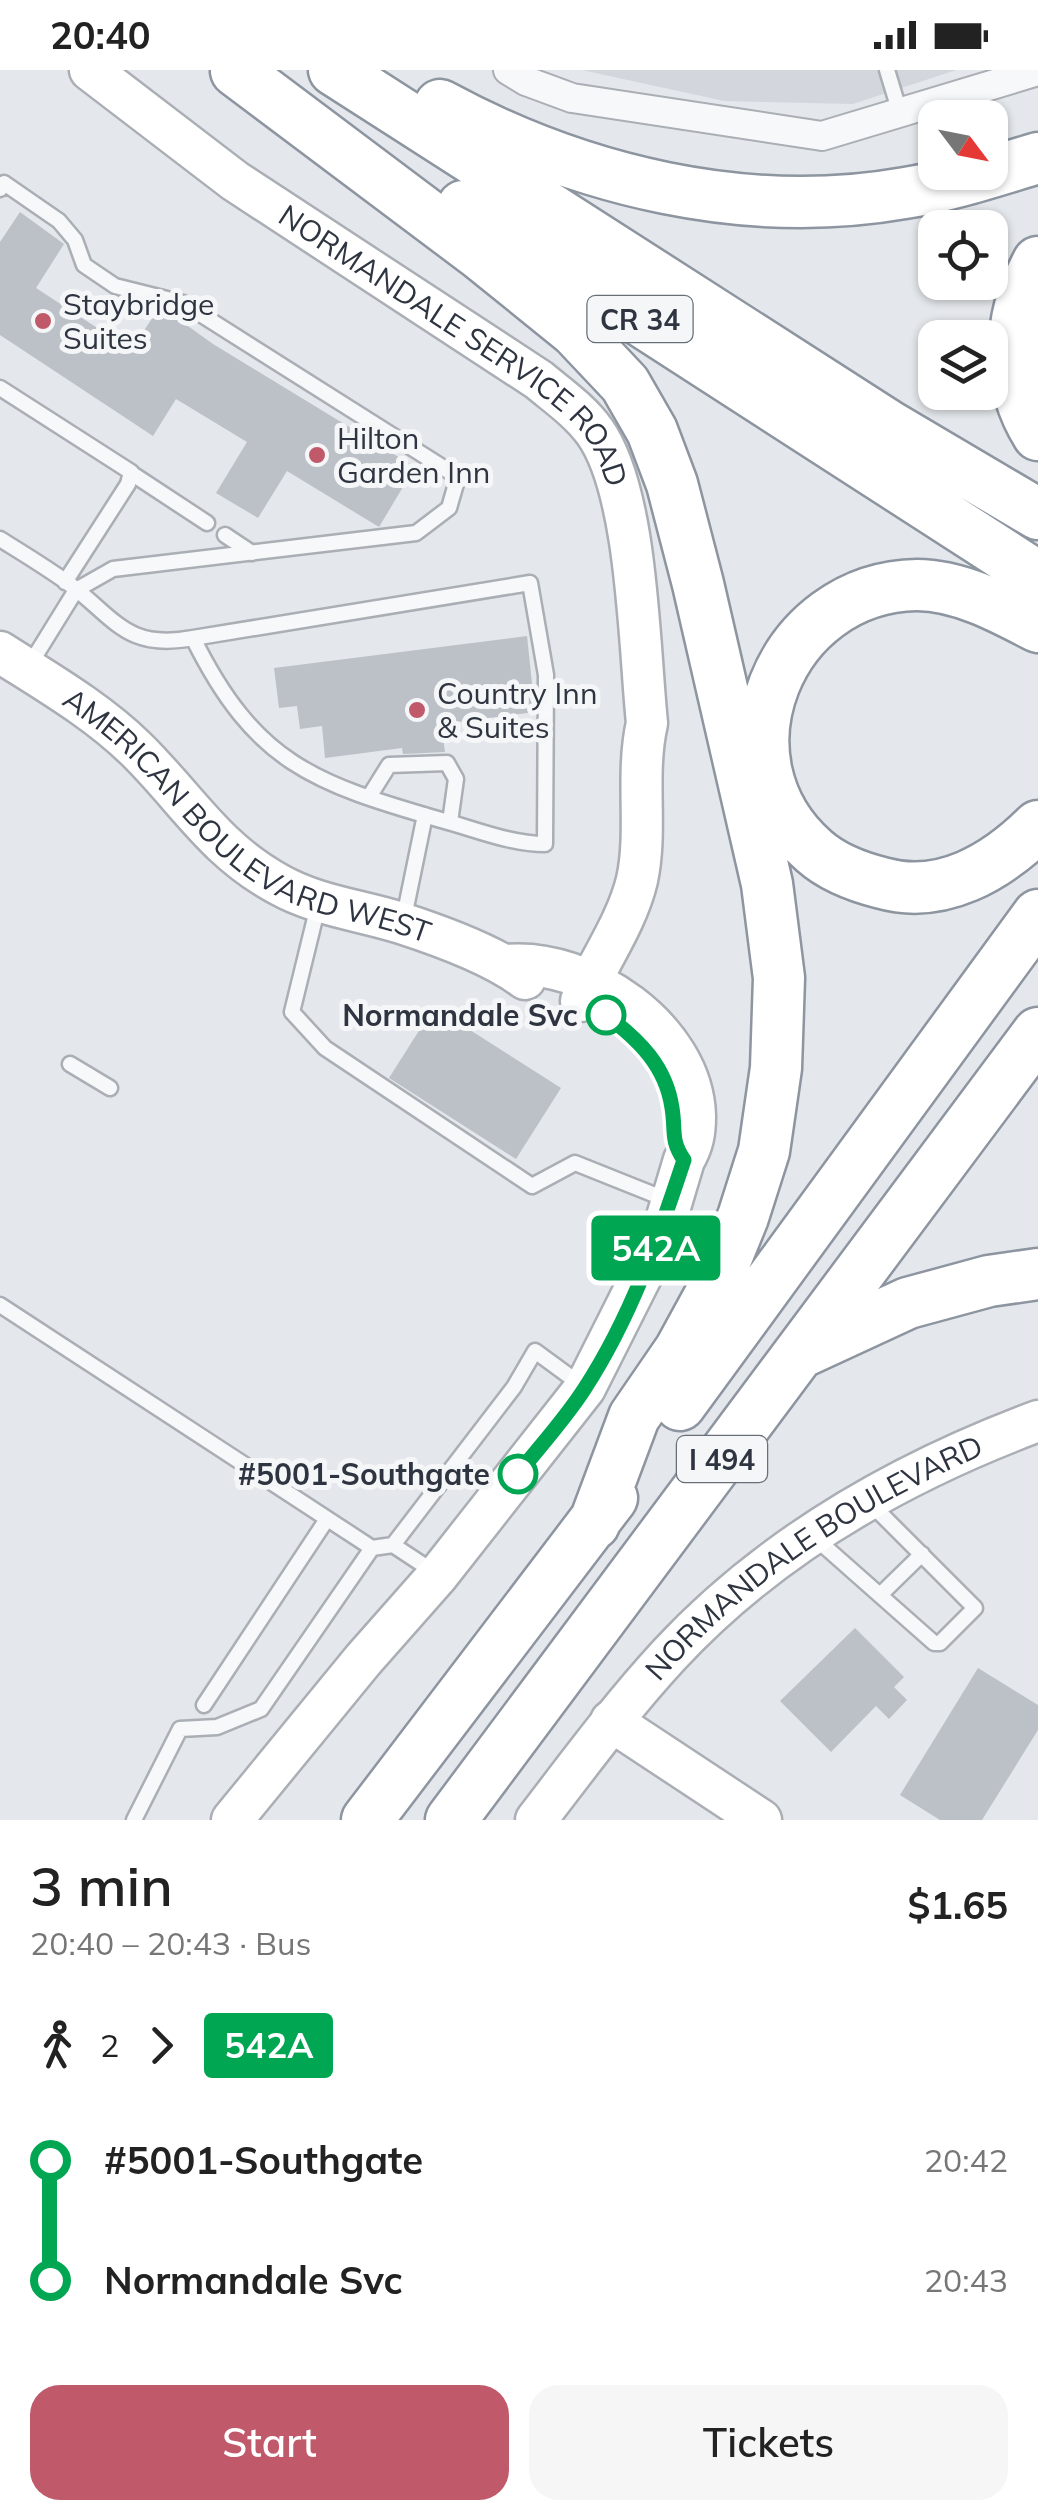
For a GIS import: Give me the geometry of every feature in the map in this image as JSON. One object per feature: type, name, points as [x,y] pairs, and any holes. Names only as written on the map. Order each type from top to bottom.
[{"type":"highway","name":"CR 34","points":[[334,70],[889,426],[1038,514]]},
{"type":"highway","points":[[374,70],[472,122],[560,160],[648,186],[731,199],[812,203],[904,194],[1038,158]]},
{"type":"highway","name":"CR 34","points":[[235,71],[493,224],[1038,577]]},
{"type":"highway","points":[[235,71],[481,255],[574,331],[624,384],[652,432],[666,466],[698,584],[767,884],[779,978],[776,1068],[764,1152],[743,1218],[715,1286],[689,1334],[634,1417],[594,1524]]},
{"type":"highway","points":[[1038,262],[1017,310],[1012,337],[1019,392],[1038,435]]},
{"type":"highway","points":[[1038,628],[998,606],[919,585],[883,589],[852,600],[826,616],[789,653],[772,683],[763,738],[776,797],[790,822],[813,850],[863,878],[890,886],[946,884],[1002,858],[1038,826]]},
{"type":"highway","name":"I 494","points":[[367,1820],[594,1524],[1038,915]]},
{"type":"highway","name":"I 494","points":[[451,1820],[1038,1032]]},
{"type":"highway","points":[[797,1354],[908,1303],[988,1281],[1038,1274]]},
{"type":"street","name":"NORMANDALE SERVICE ROAD","points":[[90,70],[235,181],[538,380],[595,433],[623,498],[647,724],[640,755],[641,845],[637,880],[597,998]]},
{"type":"street","points":[[508,70],[572,98],[822,136],[1038,71]]},
{"type":"street","name":"AMERICAN BOULEVARD WEST","points":[[13,661],[103,720],[136,749],[204,829],[238,859],[279,885],[319,902],[402,924],[506,964],[527,980],[597,998],[642,1043],[669,1087],[673,1143],[684,1160],[660,1237],[638,1289],[585,1388],[438,1574],[232,1820]]},
{"type":"street","name":"NORMANDALE BOULEVARD","points":[[536,1820],[611,1721],[684,1640],[750,1579],[866,1499],[945,1459],[1038,1421]]},
{"type":"street","points":[[611,1721],[761,1820]]},
{"type":"lane","points":[[887,70],[900,114]]},
{"type":"lane","points":[[0,189],[4,184],[58,221],[75,240],[84,266],[115,286],[184,302],[458,477],[449,508],[416,534],[113,569],[71,586]]},
{"type":"lane","points":[[0,388],[207,523]]},
{"type":"lane","points":[[13,661],[71,586],[128,484],[130,473]]},
{"type":"lane","points":[[225,535],[252,553]]},
{"type":"lane","points":[[0,539],[71,586],[122,631],[169,642],[193,638],[530,582],[546,676],[544,844],[526,844],[370,798],[332,786],[296,767],[252,732],[216,684],[193,638]]},
{"type":"lane","points":[[370,798],[389,765],[447,763],[456,779],[450,822]]},
{"type":"lane","points":[[402,924],[425,815]]},
{"type":"lane","points":[[319,902],[292,1012],[324,1048],[532,1186],[575,1163],[670,1202]]},
{"type":"lane","points":[[70,1064],[110,1088]]},
{"type":"lane","points":[[0,1305],[372,1548],[393,1545],[438,1574]]},
{"type":"lane","points":[[393,1545],[514,1387],[535,1351],[585,1388]]},
{"type":"lane","points":[[812,1534],[934,1643],[940,1643],[975,1608],[866,1499]]},
{"type":"lane","points":[[204,1705],[327,1519]]},
{"type":"lane","points":[[134,1820],[180,1729],[217,1727],[261,1709],[372,1548]]},
{"type":"lane","points":[[880,1594],[922,1554]]},
{"type":"shaded area","points":[[582,70],[956,70],[853,104],[724,101]]},
{"type":"building","points":[[20,212],[64,244],[36,288],[131,350],[159,308],[164,309],[213,344],[415,467],[379,527],[287,471],[258,518],[216,493],[247,442],[176,399],[153,436],[0,335],[0,242]]},
{"type":"building","name":"Country Inn & Suites","points":[[527,636],[535,712],[441,724],[445,752],[403,754],[402,748],[325,758],[322,726],[300,729],[297,706],[279,708],[274,668]]},
{"type":"building","points":[[434,1007],[561,1088],[516,1159],[389,1078]]},
{"type":"building","points":[[855,1628],[904,1677],[894,1687],[907,1700],[889,1719],[876,1706],[831,1752],[780,1701]]},
{"type":"building","points":[[978,1668],[1038,1705],[1038,1730],[982,1820],[940,1820],[900,1795]]},
{"type":"bus line","name":"542A","points":[[518,1474],[585,1388],[638,1289],[660,1237],[684,1160],[673,1143],[669,1087],[642,1043],[606,1015]]},
{"type":"place","name":"Staybridge Suites","points":[[43,321]]},
{"type":"place","name":"Hilton Garden Inn","points":[[317,455]]},
{"type":"place","name":"Country Inn & Suites","points":[[417,710]]},
{"type":"place","name":"Normandale Svc","points":[[606,1015]]},
{"type":"place","name":"#5001-Southgate","points":[[518,1474]]}]
